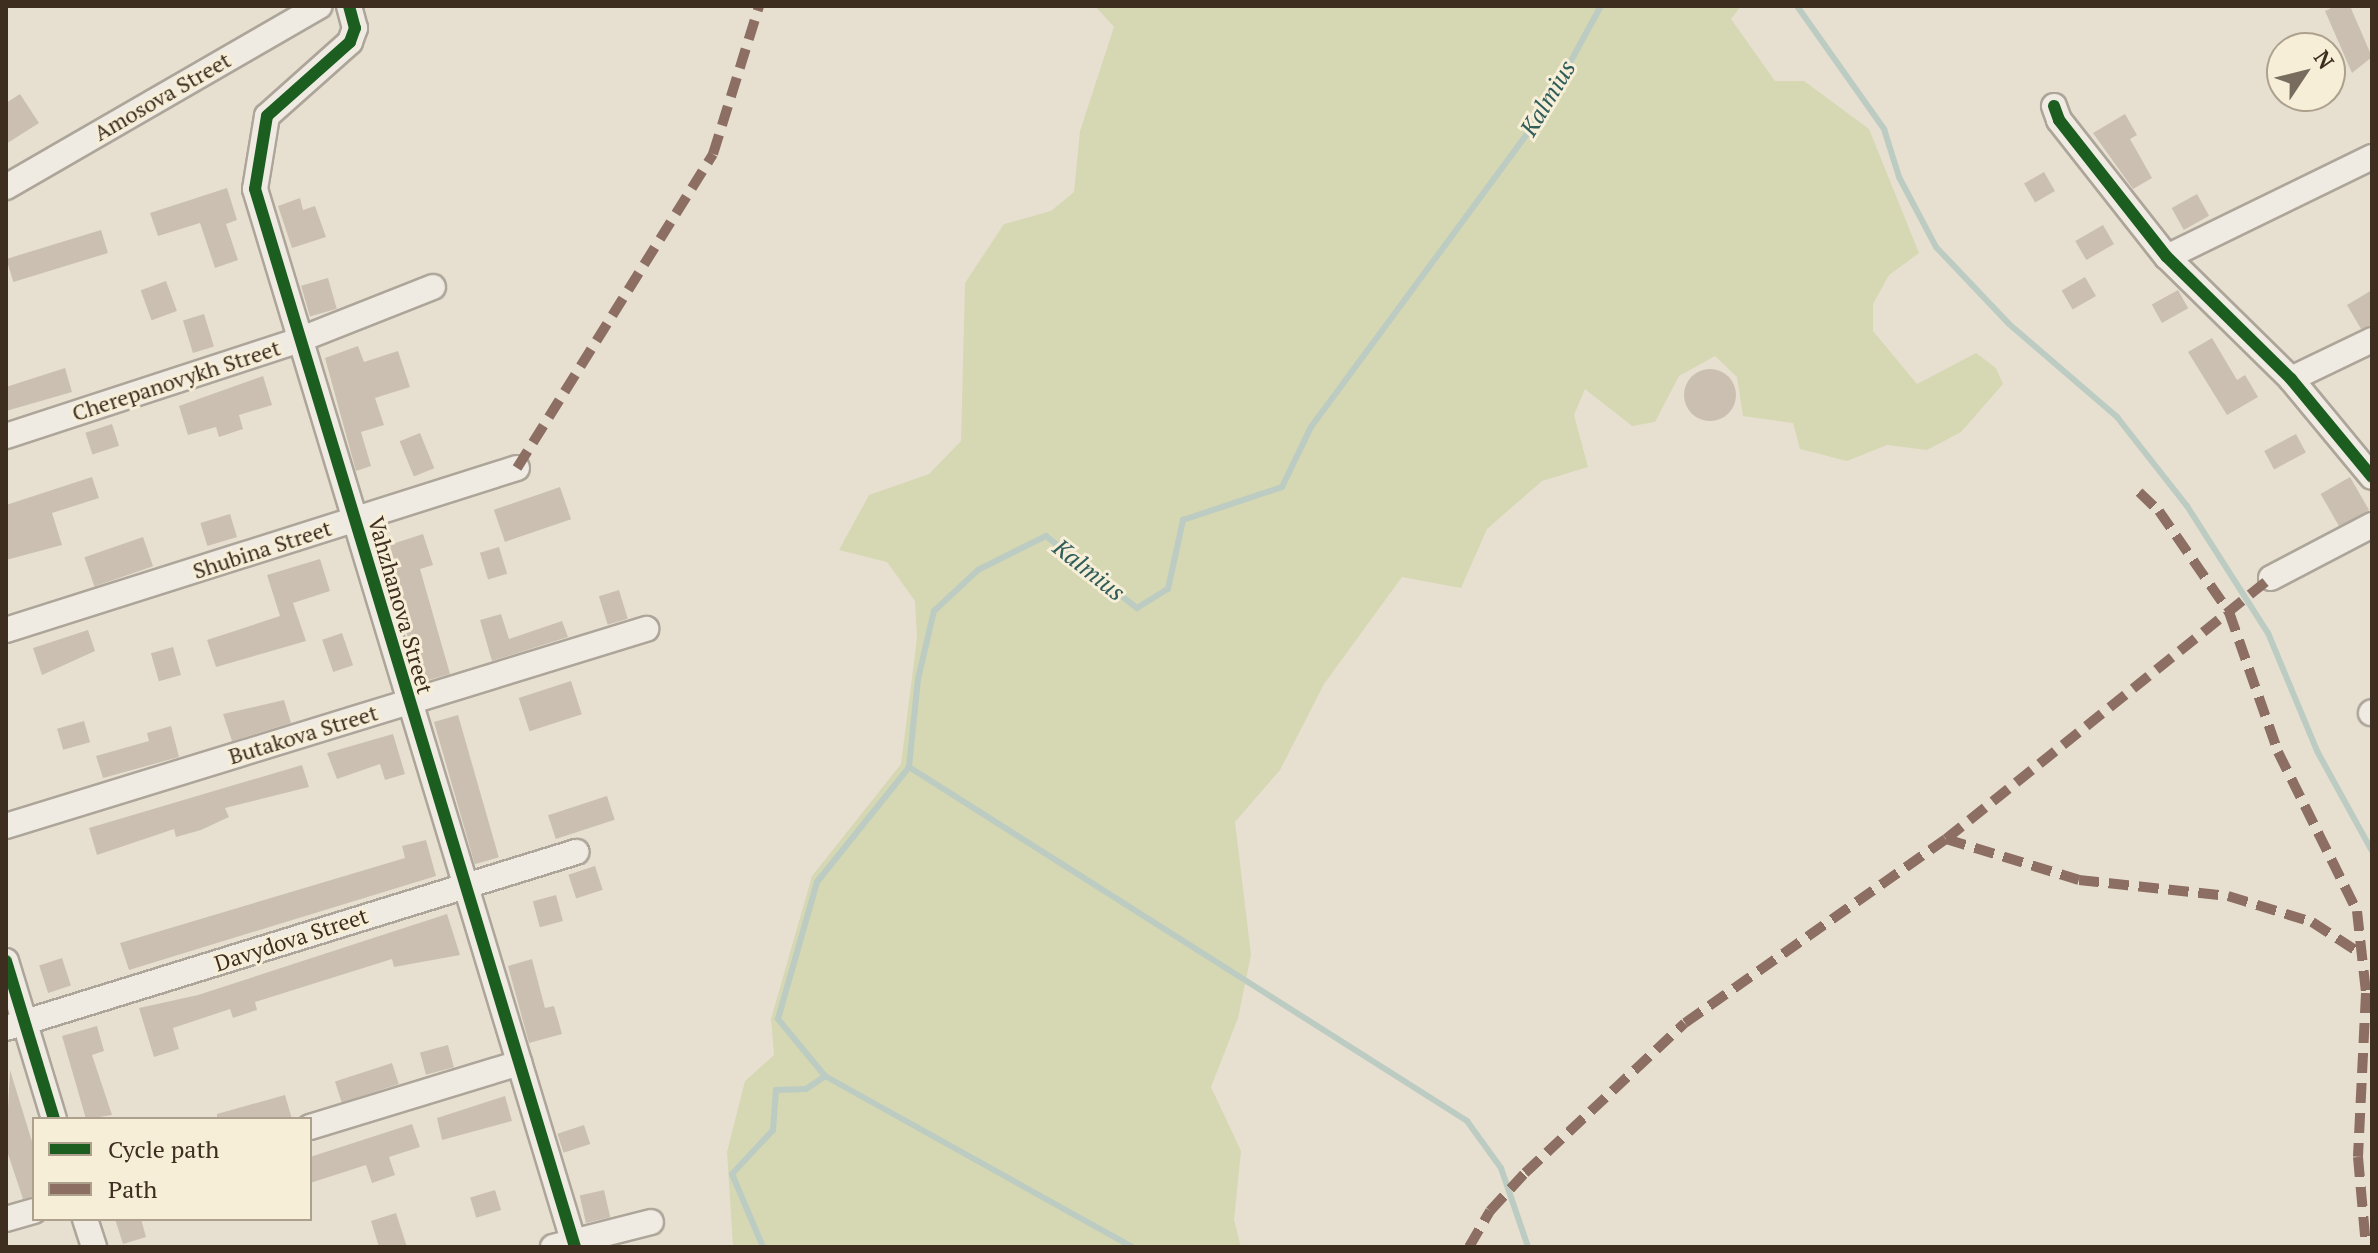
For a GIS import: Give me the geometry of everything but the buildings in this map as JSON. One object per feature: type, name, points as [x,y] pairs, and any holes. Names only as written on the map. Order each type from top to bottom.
[{"type":"street","name":"Amosova Street","points":[[6,187],[319,6]]},
{"type":"street","name":"Vahzhanova Street","points":[[349,6],[355,28],[350,42],[273,105],[253,177],[299,340],[519,1063],[567,1245]]},
{"type":"street","points":[[2054,106],[2059,120],[2167,257],[2291,379],[2372,477]]},
{"type":"street","points":[[2167,257],[2372,157]]},
{"type":"street","name":"Cherepanovykh Street","points":[[6,436],[299,340],[433,287]]},
{"type":"street","points":[[2291,379],[2372,340]]},
{"type":"street","name":"Shubina Street","points":[[6,630],[517,468]]},
{"type":"street","points":[[2271,578],[2372,525]]},
{"type":"street","name":"Butakova Street","points":[[6,826],[646,629]]},
{"type":"street","name":"Davydova Street","points":[[15,1026],[576,852]]},
{"type":"street","points":[[6,961],[15,1026],[53,1117]]},
{"type":"street","points":[[312,1126],[519,1063]]},
{"type":"street","points":[[6,1219],[32,1212]]},
{"type":"street","points":[[86,1221],[94,1247]]},
{"type":"street","points":[[567,1245],[651,1222]]},
{"type":"green space","points":[[1095,6],[1741,6],[1731,19],[1775,81],[1804,81],[1869,129],[1919,253],[1889,275],[1873,304],[1873,331],[1917,384],[1976,353],[1996,368],[2003,384],[1961,432],[1927,450],[1887,445],[1847,461],[1800,449],[1793,423],[1743,416],[1737,377],[1715,356],[1679,376],[1655,422],[1632,426],[1585,389],[1574,415],[1588,467],[1542,481],[1487,529],[1461,588],[1402,577],[1324,684],[1280,770],[1235,822],[1251,955],[1238,1018],[1211,1087],[1241,1151],[1234,1220],[1241,1247],[733,1247],[727,1152],[745,1081],[774,1055],[771,1019],[812,876],[901,764],[917,638],[915,601],[887,562],[839,550],[869,495],[929,474],[961,441],[965,283],[1004,224],[1051,211],[1074,192],[1080,131],[1114,27]]},
{"type":"waterway","name":"Kalmius","points":[[763,1247],[732,1174],[773,1130],[776,1090],[806,1089],[825,1076],[778,1019],[817,882],[909,767],[918,679],[934,611],[978,570],[1046,536],[1137,608],[1168,589],[1183,520],[1282,487],[1311,427],[1542,114],[1601,6]]},
{"type":"waterway","points":[[1797,6],[1884,129],[1899,177],[1936,247],[2009,324],[2117,417],[2187,506],[2268,633],[2317,751],[2372,851]]},
{"type":"waterway","points":[[909,767],[1467,1121],[1501,1168],[1528,1247]]},
{"type":"waterway","points":[[825,1076],[1132,1247]]},
{"type":"marked path","points":[[517,468],[713,154],[759,6]]},
{"type":"marked path","points":[[2139,492],[2159,511],[2229,612],[2278,752],[2357,911],[2366,993],[2358,1157],[2366,1247]]},
{"type":"marked path","points":[[1469,1247],[1490,1211],[1525,1173],[1685,1023],[1946,839],[2271,578]]},
{"type":"marked path","points":[[1946,839],[2079,880],[2228,896],[2312,922],[2360,953]]},
{"type":"cycle path","points":[[349,6],[355,28],[350,42],[267,116],[255,189],[575,1247]]},
{"type":"cycle path","points":[[2054,106],[2059,120],[2167,257],[2291,379],[2372,477]]},
{"type":"cycle path","points":[[6,961],[53,1117]]}]
